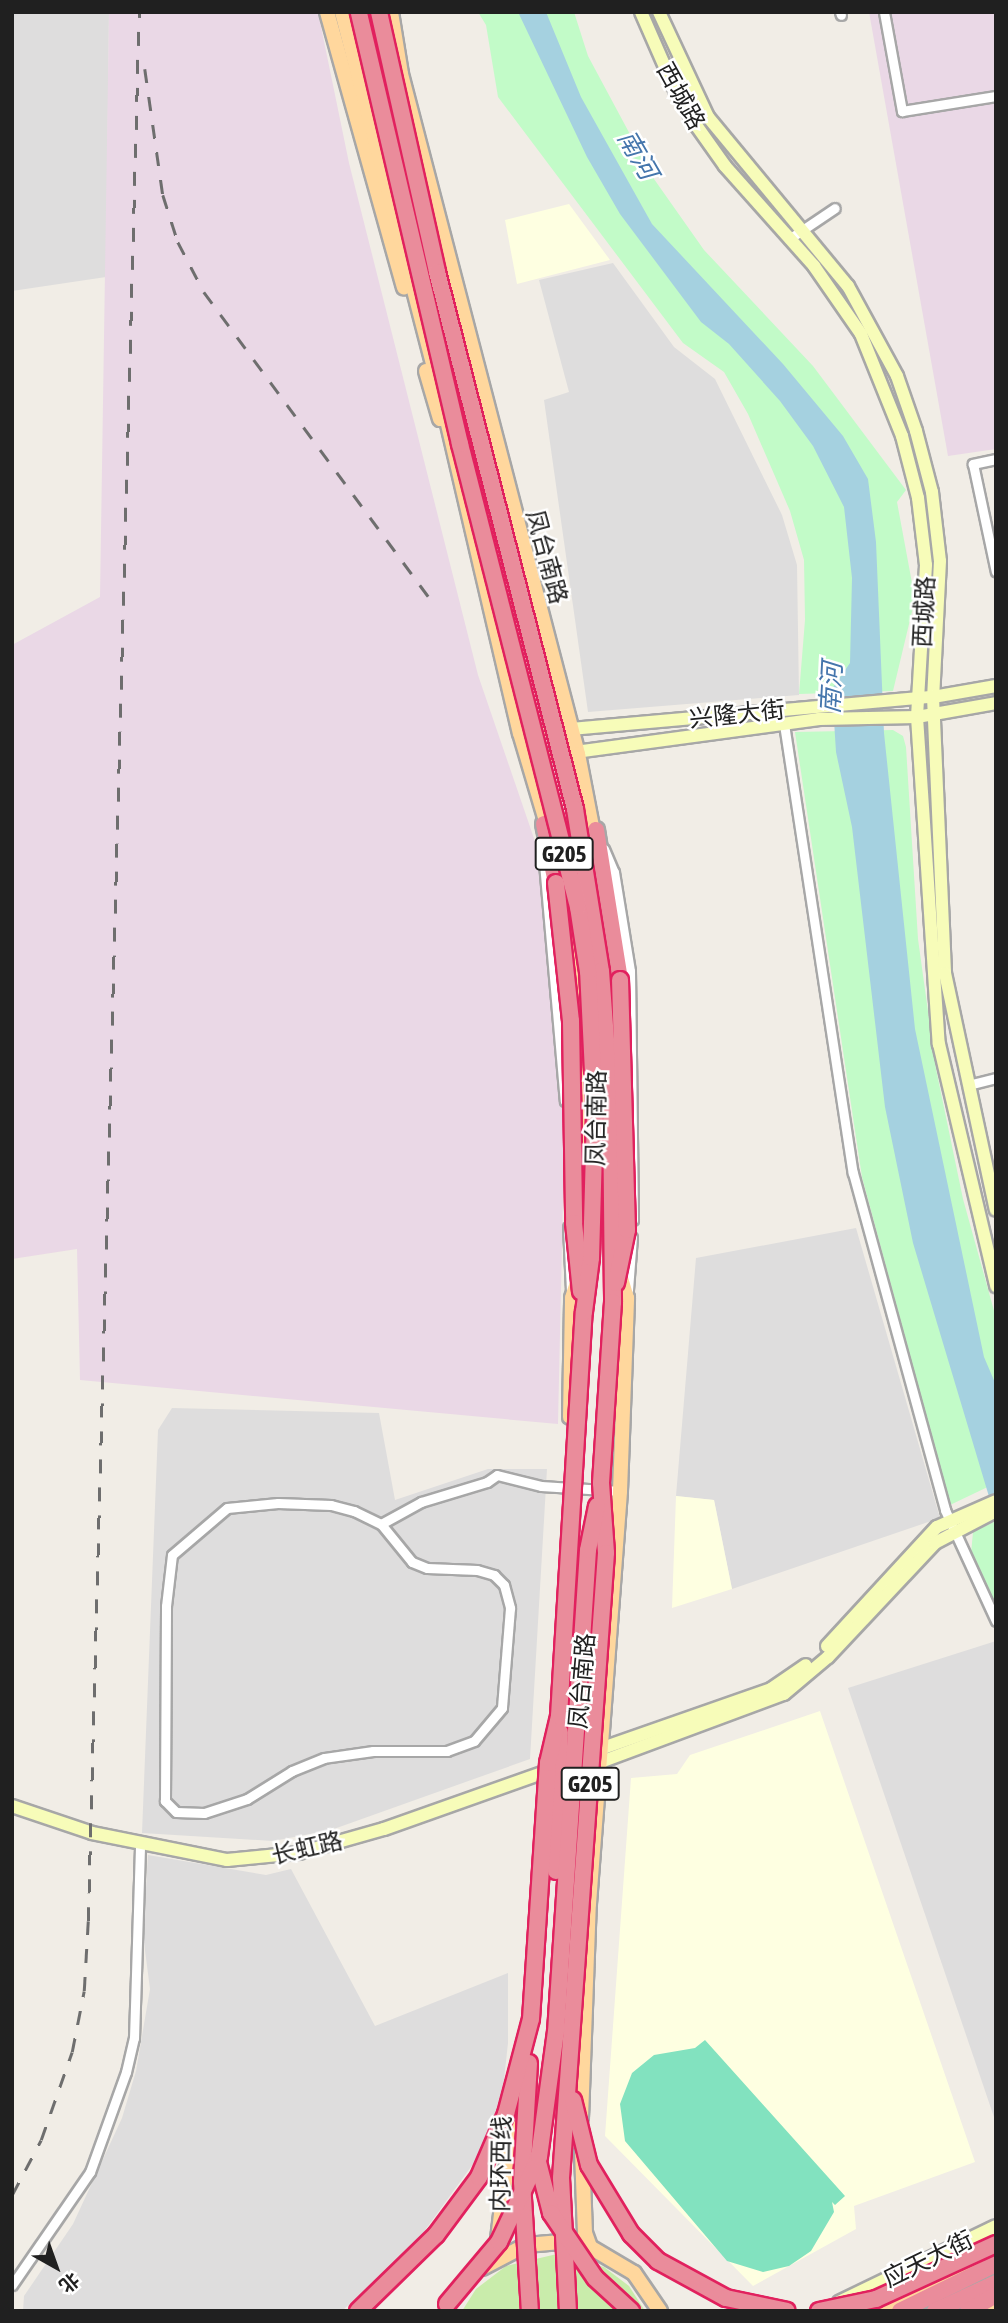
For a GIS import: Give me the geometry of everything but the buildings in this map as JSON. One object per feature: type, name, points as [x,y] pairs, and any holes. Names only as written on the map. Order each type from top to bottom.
[{"type":"highway","name":"凤台南路","points":[[359,12],[457,432],[578,907],[588,972],[595,1113],[591,1258],[584,1312],[559,1716]]},
{"type":"highway","name":"凤台南路","points":[[379,12],[437,272],[583,847],[607,1038],[620,1300],[601,1483],[606,1553],[570,2084]]},
{"type":"highway","points":[[544,824],[556,883],[571,1021],[574,1223],[584,1312]]},
{"type":"highway","points":[[596,830],[620,980],[627,1230],[620,1300]]},
{"type":"highway","points":[[440,2311],[475,2275],[499,2242],[539,2157],[556,2032],[588,1550],[601,1483]]},
{"type":"highway","points":[[358,2311],[436,2235],[479,2177],[506,2114],[531,2019],[548,1763],[559,1716]]},
{"type":"highway","points":[[559,1716],[562,1773],[545,2064],[534,2144],[551,2213],[595,2278],[631,2311]]},
{"type":"highway","name":"内环西线","points":[[530,2311],[522,2182],[531,2019]]},
{"type":"highway","points":[[570,2084],[589,2165],[631,2234],[658,2261],[689,2282],[726,2298],[788,2311]]},
{"type":"highway","name":"G205","points":[[568,2311],[561,2189],[570,2084]]},
{"type":"highway","points":[[821,2311],[876,2299],[996,2244]]},
{"type":"highway","points":[[900,2311],[996,2264]]},
{"type":"highway","points":[[935,2311],[996,2283]]},
{"type":"highway","points":[[968,2311],[996,2295]]},
{"type":"main road","name":"凤台南路","points":[[327,12],[436,408],[450,446]]},
{"type":"main road","name":"凤台南路","points":[[342,12],[444,404],[450,446],[520,733],[544,824],[556,846],[582,1034],[584,1263],[572,1298],[568,1489],[551,1770],[496,2258]]},
{"type":"main road","name":"凤台南路","points":[[391,12],[401,74],[596,830],[594,857],[620,1047],[617,1265],[620,1300],[620,1491],[599,1756],[580,2071],[584,2233],[590,2247]]},
{"type":"main road","points":[[449,2311],[470,2279],[496,2258],[526,2245],[558,2242],[590,2247],[634,2273],[660,2311]]},
{"type":"main road","name":"应天大街","points":[[873,2311],[996,2257]]},
{"type":"main road","points":[[988,2311],[996,2307]]},
{"type":"street","name":"西城路","points":[[640,12],[675,90],[724,166],[828,285],[860,334],[895,414],[918,498],[926,565],[917,717],[939,1044],[996,1286]]},
{"type":"street","name":"西城路","points":[[659,12],[708,117],[854,296],[897,376],[909,409],[932,492],[940,561],[933,713],[945,973],[996,1210]]},
{"type":"street","points":[[884,12],[902,111],[996,96]]},
{"type":"street","points":[[789,239],[835,208]]},
{"type":"street","points":[[996,459],[973,464],[996,572]]},
{"type":"street","points":[[924,619],[932,627],[939,621]]},
{"type":"street","name":"兴隆大街","points":[[520,733],[571,731],[820,705],[933,697],[996,686]]},
{"type":"street","name":"兴隆大街","points":[[528,759],[819,719],[917,717],[996,703]]},
{"type":"street","points":[[784,724],[853,1173],[953,1526],[996,1621]]},
{"type":"street","points":[[544,824],[540,856],[559,1007],[572,1298]]},
{"type":"street","points":[[968,1086],[996,1078]]},
{"type":"street","points":[[381,1524],[412,1562],[436,1569],[477,1570],[504,1585],[510,1608],[502,1708],[490,1725],[474,1741],[447,1751],[373,1751],[324,1758],[292,1771],[247,1799],[204,1813],[176,1812],[165,1801],[167,1580],[177,1547],[227,1508],[240,1505],[331,1505],[381,1524],[421,1502],[487,1482],[497,1475],[568,1489],[620,1491]]},
{"type":"street","points":[[978,1514],[996,1501]]},
{"type":"street","points":[[978,1514],[996,1511]]},
{"type":"street","name":"长虹路","points":[[12,1806],[140,1845],[227,1860],[299,1853],[384,1829],[551,1770],[784,1694],[828,1657],[953,1526],[978,1514]]},
{"type":"street","points":[[12,2285],[90,2172],[126,2072],[134,2038],[140,1845]]},
{"type":"street","name":"应天大街","points":[[821,2311],[996,2226]]},
{"type":"shaded area","points":[[12,12],[109,12],[106,277],[12,291]]},
{"type":"shaded area","points":[[109,12],[318,12],[349,163],[478,675],[540,856],[565,1108],[558,1424],[80,1380],[77,1249],[12,1259],[12,645],[100,597]]},
{"type":"shaded area","points":[[869,12],[996,12],[996,449],[948,456]]},
{"type":"shaded area","points":[[569,204],[610,260],[517,284],[505,220]]},
{"type":"shaded area","points":[[613,263],[674,347],[715,379],[782,515],[797,565],[799,695],[588,712],[544,400],[569,392],[539,280]]},
{"type":"shaded area","points":[[856,1228],[940,1518],[732,1589],[714,1500],[676,1496],[696,1258]]},
{"type":"shaded area","points":[[172,1408],[379,1413],[395,1500],[488,1469],[547,1469],[530,1759],[331,1830],[273,1841],[142,1833],[158,1430]]},
{"type":"shaded area","points":[[676,1496],[714,1500],[732,1589],[672,1608]]},
{"type":"shaded area","points":[[996,1641],[996,2123],[848,1688]]},
{"type":"shaded area","points":[[820,1711],[975,2162],[854,2206],[856,2229],[753,2286],[605,2136],[631,1778],[677,1774],[690,1755]]},
{"type":"shaded area","points":[[148,1855],[266,1875],[291,1869],[375,2026],[508,1973],[508,2043],[501,2107],[489,2142],[415,2244],[342,2311],[23,2311],[24,2296],[73,2224],[122,2118],[136,2071],[150,1989],[143,1935]]},
{"type":"green space","points":[[478,12],[574,12],[588,56],[654,179],[704,250],[813,366],[906,490],[897,502],[915,599],[893,691],[799,694],[805,620],[804,560],[790,511],[748,414],[724,372],[683,343],[498,97],[486,25]]},
{"type":"green space","points":[[893,730],[903,736],[906,747],[918,939],[936,1069],[963,1199],[996,1318],[996,1483],[950,1505],[862,1177],[795,732]]},
{"type":"green space","points":[[996,1521],[996,1606],[971,1554],[973,1532]]},
{"type":"green space","points":[[705,2040],[845,2196],[835,2205],[832,2202],[834,2212],[811,2251],[789,2266],[763,2272],[727,2261],[625,2141],[620,2104],[632,2073],[654,2055],[695,2048]]},
{"type":"green space","points":[[557,2254],[604,2267],[629,2286],[645,2311],[462,2311],[476,2289],[506,2266]]},
{"type":"water","points":[[518,12],[546,12],[581,97],[652,224],[783,364],[843,436],[868,479],[876,542],[884,733],[915,1029],[984,1357],[996,1385],[996,1520],[913,1243],[885,1107],[852,827],[836,752],[832,689],[850,663],[852,578],[844,507],[813,446],[780,401],[729,344],[701,322],[620,214],[587,157]]},
{"type":"railway","points":[[12,2195],[41,2140],[72,2052],[84,1991],[139,12]]},
{"type":"railway","points":[[145,69],[163,195],[178,242],[204,292],[435,605]]},
{"type":"water label","name":"南河","points":[[637,155]]},
{"type":"water label","name":"南河","points":[[832,688]]}]
